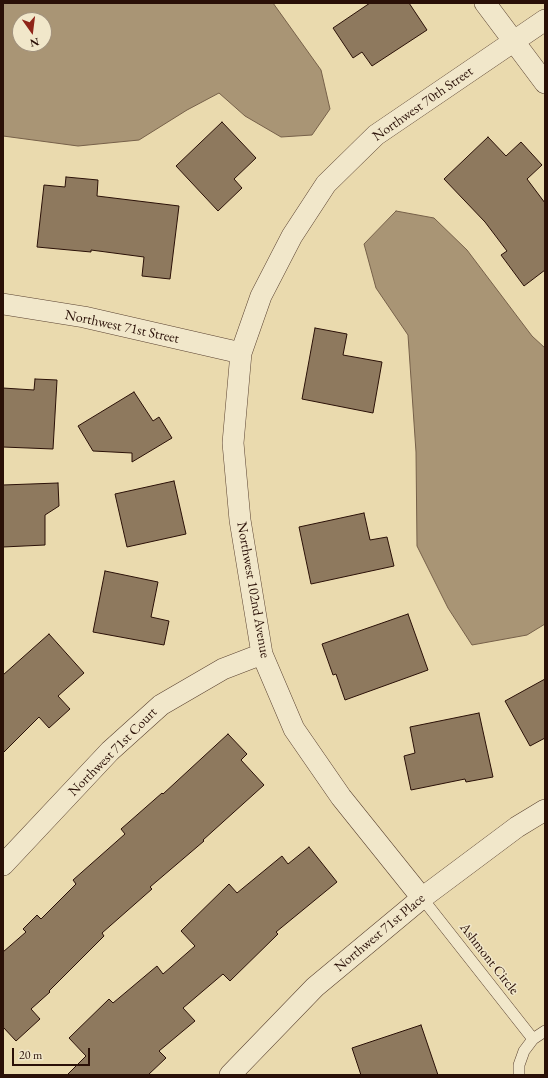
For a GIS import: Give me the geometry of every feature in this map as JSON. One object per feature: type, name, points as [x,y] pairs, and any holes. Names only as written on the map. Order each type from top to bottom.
[{"type":"street","points":[[485,3],[545,83]]},
{"type":"street","name":"Northwest 70th Street","points":[[241,353],[261,296],[288,242],[326,184],[376,135],[545,20]]},
{"type":"street","name":"Northwest 71st Street","points":[[3,304],[84,317],[241,353]]},
{"type":"street","name":"Northwest 102nd Avenue","points":[[241,353],[233,442],[240,520],[262,654],[294,729],[341,796],[422,898]]},
{"type":"street","name":"Northwest 71st Court","points":[[3,865],[110,751],[161,704],[223,670],[262,654]]},
{"type":"street","name":"Northwest 71st Place","points":[[230,1075],[315,987],[422,898],[516,828],[545,810]]},
{"type":"lane","name":"Ashmont Circle","points":[[422,898],[533,1039]]},
{"type":"lane","points":[[519,1075],[519,1065],[524,1051],[533,1039],[545,1031]]},
{"type":"shaded area","points":[[3,3],[273,3],[321,70],[330,109],[312,135],[281,137],[245,116],[219,93],[187,110],[139,140],[78,146],[3,136]]},
{"type":"shaded area","points":[[396,211],[434,218],[467,250],[532,336],[545,348],[545,624],[527,635],[472,645],[448,608],[417,546],[416,452],[408,335],[376,288],[364,244]]},
{"type":"building","points":[[370,3],[409,3],[427,30],[372,66],[362,52],[353,58],[333,28]]},
{"type":"building","points":[[222,122],[256,158],[234,179],[242,188],[218,211],[176,166]]},
{"type":"building","points":[[488,137],[506,156],[521,142],[542,165],[527,179],[545,203],[545,270],[524,286],[501,255],[507,251],[485,222],[444,179]]},
{"type":"building","points":[[66,177],[98,180],[97,196],[179,206],[170,279],[142,276],[144,257],[91,250],[91,252],[37,247],[44,185],[65,187]]},
{"type":"building","points":[[315,328],[347,334],[343,355],[382,362],[373,413],[302,399]]},
{"type":"building","points":[[35,379],[57,380],[53,449],[3,447],[3,388],[34,390]]},
{"type":"building","points":[[134,392],[153,421],[159,417],[172,438],[132,462],[132,453],[93,451],[78,426]]},
{"type":"building","points":[[174,481],[186,534],[127,547],[115,494]]},
{"type":"building","points":[[58,483],[59,506],[45,515],[45,545],[3,547],[3,485]]},
{"type":"building","points":[[364,513],[370,540],[387,537],[394,566],[311,584],[299,527]]},
{"type":"building","points":[[105,571],[158,582],[151,617],[169,621],[164,645],[93,632]]},
{"type":"building","points":[[408,614],[428,670],[345,700],[336,674],[333,675],[322,644]]},
{"type":"building","points":[[49,634],[84,673],[58,696],[70,709],[49,728],[39,717],[3,753],[3,675]]},
{"type":"building","points":[[545,679],[545,738],[530,746],[505,701]]},
{"type":"building","points":[[479,713],[493,777],[466,782],[465,779],[411,790],[404,756],[415,753],[410,727]]},
{"type":"building","points":[[228,734],[247,754],[241,760],[264,785],[203,840],[204,841],[150,887],[152,889],[102,933],[104,936],[49,991],[50,992],[31,1009],[40,1019],[16,1041],[3,1027],[3,952],[26,932],[23,929],[37,915],[41,919],[76,884],[73,880],[125,834],[121,829],[162,793],[163,794]]},
{"type":"building","points":[[309,847],[337,882],[276,932],[278,934],[230,981],[223,974],[183,1008],[195,1021],[159,1051],[166,1058],[148,1075],[67,1075],[86,1056],[69,1038],[109,999],[113,1003],[157,966],[163,974],[195,946],[181,931],[229,884],[237,893],[282,856],[288,864]]},
{"type":"building","points":[[421,1025],[438,1075],[361,1075],[352,1048]]}]
